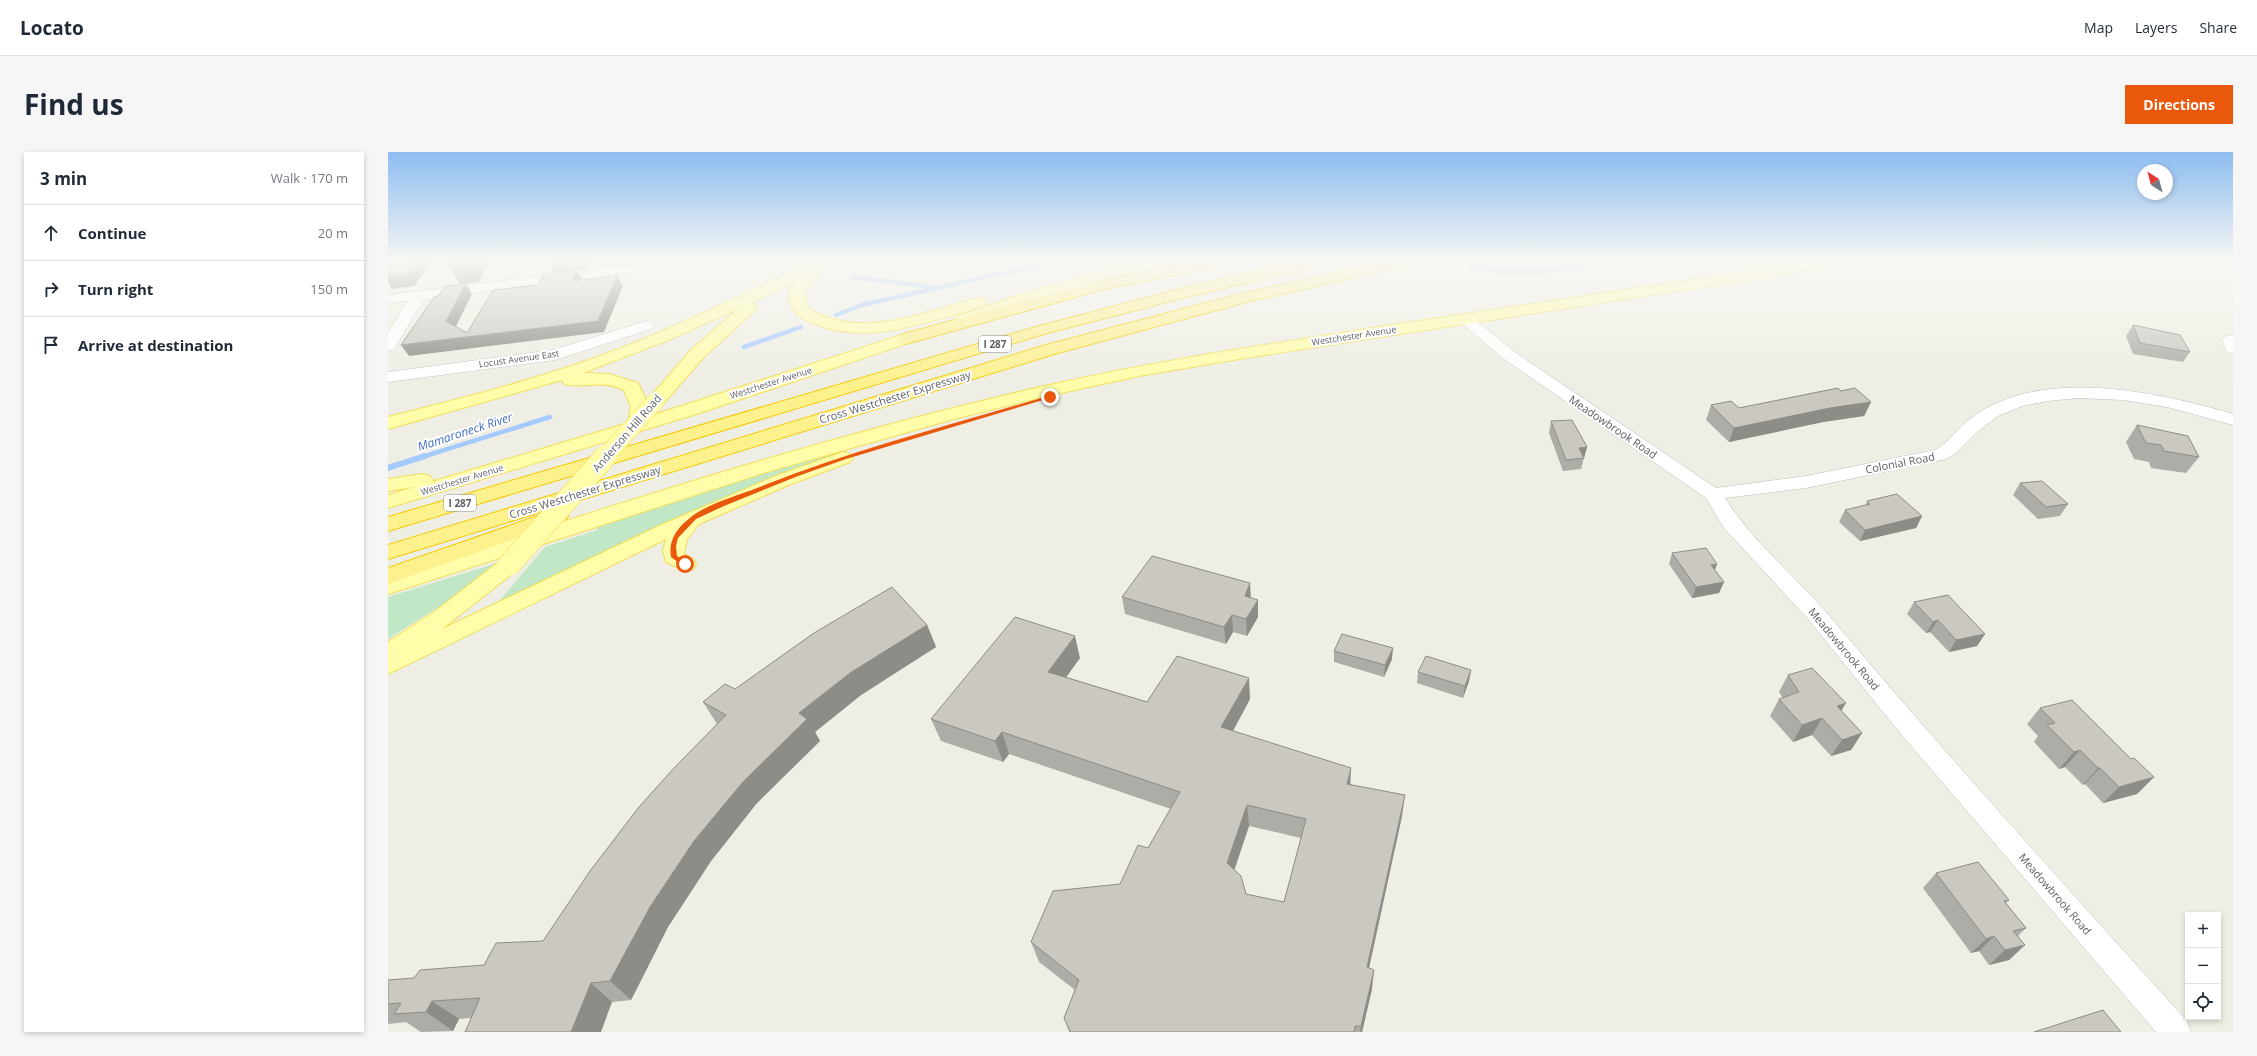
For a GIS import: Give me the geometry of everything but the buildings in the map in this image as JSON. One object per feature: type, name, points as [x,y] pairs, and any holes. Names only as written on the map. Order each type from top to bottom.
[{"type":"highway","points":[[906,339],[1037,302]]},
{"type":"highway","name":"Cross Westchester Expressway","points":[[388,524],[1038,331],[1149,302]]},
{"type":"highway","name":"Cross Westchester Expressway","points":[[388,552],[998,365],[1227,302]]},
{"type":"highway","points":[[388,576],[633,490],[828,427],[998,365]]},
{"type":"main road","name":"Anderson Hill Road","points":[[395,422],[604,360],[699,321],[739,302]]},
{"type":"main road","name":"Anderson Hill Road","points":[[442,618],[509,565],[645,410],[725,327],[757,302]]},
{"type":"main road","points":[[798,302],[800,308],[806,315],[824,323],[853,328],[897,324],[988,302]]},
{"type":"main road","name":"Westchester Avenue","points":[[388,502],[580,445],[906,339],[1014,302]]},
{"type":"main road","name":"Westchester Avenue","points":[[1245,354],[1576,302]]},
{"type":"main road","points":[[388,665],[693,518],[796,474],[933,430],[1057,396],[1245,354]]},
{"type":"main road","points":[[388,586],[699,486],[924,421],[1141,371],[1245,354]]},
{"type":"main road","points":[[395,422],[544,384],[582,378],[598,378],[622,382],[632,387],[645,410]]},
{"type":"main road","points":[[388,485],[494,466],[580,445]]},
{"type":"main road","points":[[685,564],[674,557],[672,546],[675,537],[693,518]]},
{"type":"main road","points":[[388,647],[442,618]]},
{"type":"main road","points":[[388,654],[442,618]]},
{"type":"street","points":[[388,346],[415,302]]},
{"type":"street","name":"Meadowbrook Road","points":[[1465,319],[1510,356],[1713,494],[1731,523],[1817,615],[1904,722],[2176,1032]]},
{"type":"street","name":"Locust Avenue East","points":[[388,377],[555,354],[646,326]]},
{"type":"street","name":"Colonial Road","points":[[1713,494],[1806,482],[1940,455],[1951,450],[1962,436],[1981,419],[2006,406],[2040,397],[2101,393],[2131,395],[2159,399],[2233,420]]},
{"type":"green space","points":[[844,450],[844,453],[493,608],[545,547],[597,530],[596,527],[729,484]]},
{"type":"green space","points":[[497,563],[456,596],[388,639],[388,597]]},
{"type":"waterway","name":"Mamaroneck River","points":[[836,315],[862,305],[875,302]]},
{"type":"waterway","name":"Mamaroneck River","points":[[744,347],[801,327]]},
{"type":"waterway","name":"Mamaroneck River","points":[[422,457],[550,417]]},
{"type":"waterway","name":"Mamaroneck River","points":[[388,468],[425,456]]},
{"type":"route","points":[[685,564],[674,557],[672,546],[675,537],[693,518],[722,504],[796,474],[844,458],[933,430],[1050,397]]}]
